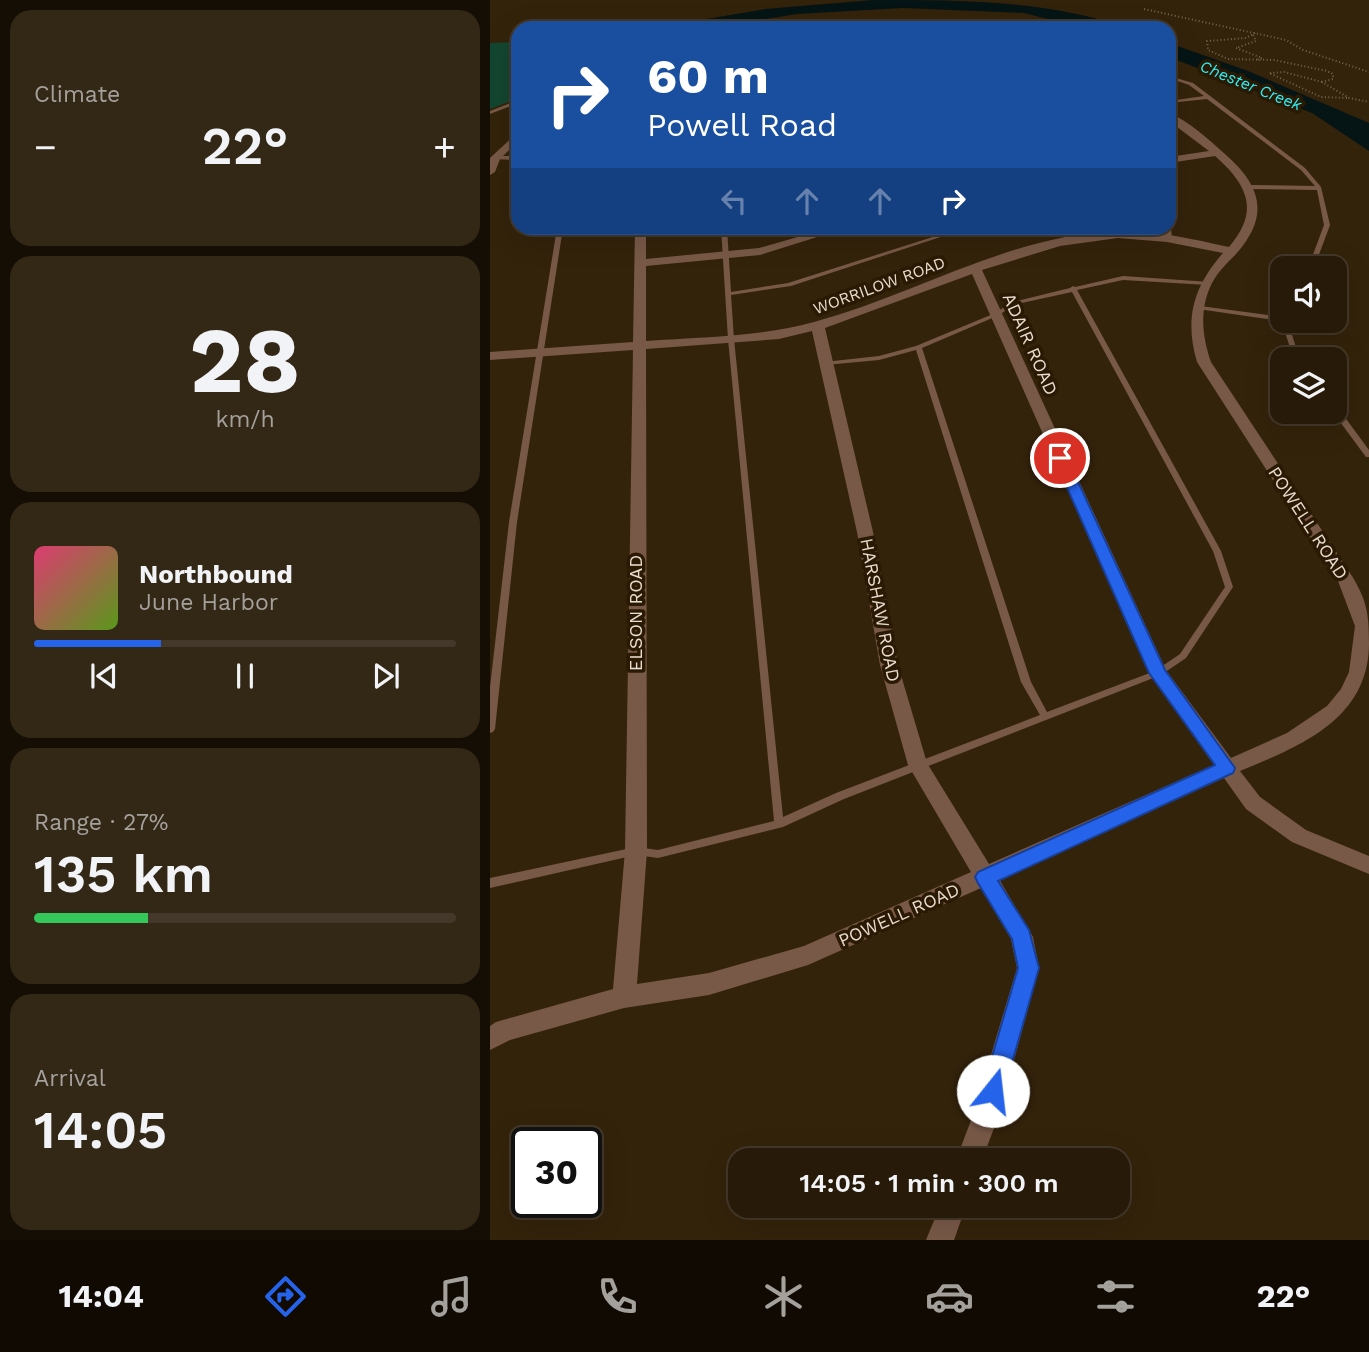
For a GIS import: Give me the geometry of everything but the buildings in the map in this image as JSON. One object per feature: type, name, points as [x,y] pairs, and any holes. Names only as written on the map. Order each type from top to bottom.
[{"type":"street","points":[[1176,122],[1216,153],[1248,187]]},
{"type":"street","points":[[490,172],[495,158],[511,142]]},
{"type":"street","points":[[1176,159],[1216,153]]},
{"type":"street","name":"POWELL ROAD","points":[[490,1039],[504,1030],[624,997],[709,984],[808,955],[1226,768],[1282,746],[1324,720],[1351,692],[1362,662],[1364,611],[1204,362],[1194,335],[1201,294],[1250,224],[1254,207],[1248,187]]},
{"type":"street","name":"ELSON ROAD","points":[[624,997],[636,851],[637,346],[640,235]]},
{"type":"street","points":[[640,263],[726,257],[760,251],[816,235]]},
{"type":"street","name":"WORRILOW ROAD","points":[[490,356],[732,339],[818,327],[976,269],[1060,244],[1101,236],[1124,235]]},
{"type":"street","name":"WORRILOW ROAD","points":[[1176,235],[1233,251]]},
{"type":"street","name":"ADAIR ROAD","points":[[976,269],[1158,673],[1253,803],[1299,836],[1369,865]]},
{"type":"street","name":"HARSHAW ROAD","points":[[818,327],[865,532],[889,665],[918,765],[1022,937],[1028,968],[986,1115],[974,1148]]},
{"type":"street","points":[[940,1240],[948,1218]]},
{"type":"lane","points":[[1176,79],[1191,84],[1303,169],[1319,188],[1328,225],[1316,256]]},
{"type":"lane","points":[[1176,101],[1208,97]]},
{"type":"lane","points":[[490,113],[511,105]]},
{"type":"lane","points":[[495,158],[511,158]]},
{"type":"lane","points":[[1248,187],[1319,188]]},
{"type":"lane","points":[[490,729],[513,522],[559,235]]},
{"type":"lane","points":[[724,235],[779,824]]},
{"type":"lane","points":[[728,294],[789,285],[943,235]]},
{"type":"lane","points":[[826,363],[879,358],[918,347],[995,315],[1015,303],[1073,288],[1123,278],[1208,282]]},
{"type":"lane","points":[[490,883],[636,851],[658,854],[779,824],[918,765],[1158,673],[1183,656],[1229,587],[1217,551],[1073,288]]},
{"type":"lane","points":[[1200,307],[1270,318]]},
{"type":"lane","points":[[918,347],[1026,681],[1045,716]]},
{"type":"lane","points":[[1346,424],[1369,455]]},
{"type":"path","points":[[1144,9],[1286,40],[1303,50],[1369,72]]},
{"type":"path","points":[[1254,34],[1207,41],[1211,54],[1248,62],[1274,60],[1334,74],[1334,79],[1322,82]]},
{"type":"path","points":[[1248,62],[1262,58],[1236,48],[1256,41],[1254,34]]},
{"type":"path","points":[[1349,98],[1344,101],[1329,101],[1269,73],[1284,72],[1322,82],[1349,98],[1369,102]]},
{"type":"green space","points":[[511,42],[511,101],[490,109],[490,43]]},
{"type":"water","points":[[873,0],[971,1],[1035,7],[1105,21],[1056,21],[1024,13],[904,8],[797,14],[752,21],[694,21],[765,9]]},
{"type":"water","name":"Chester Creek","points":[[1176,45],[1248,71],[1369,123],[1369,151],[1312,113],[1176,60]]},
{"type":"route","points":[[993,1091],[1028,968],[1022,937],[985,877],[1226,768],[1158,673],[1060,458]]}]
